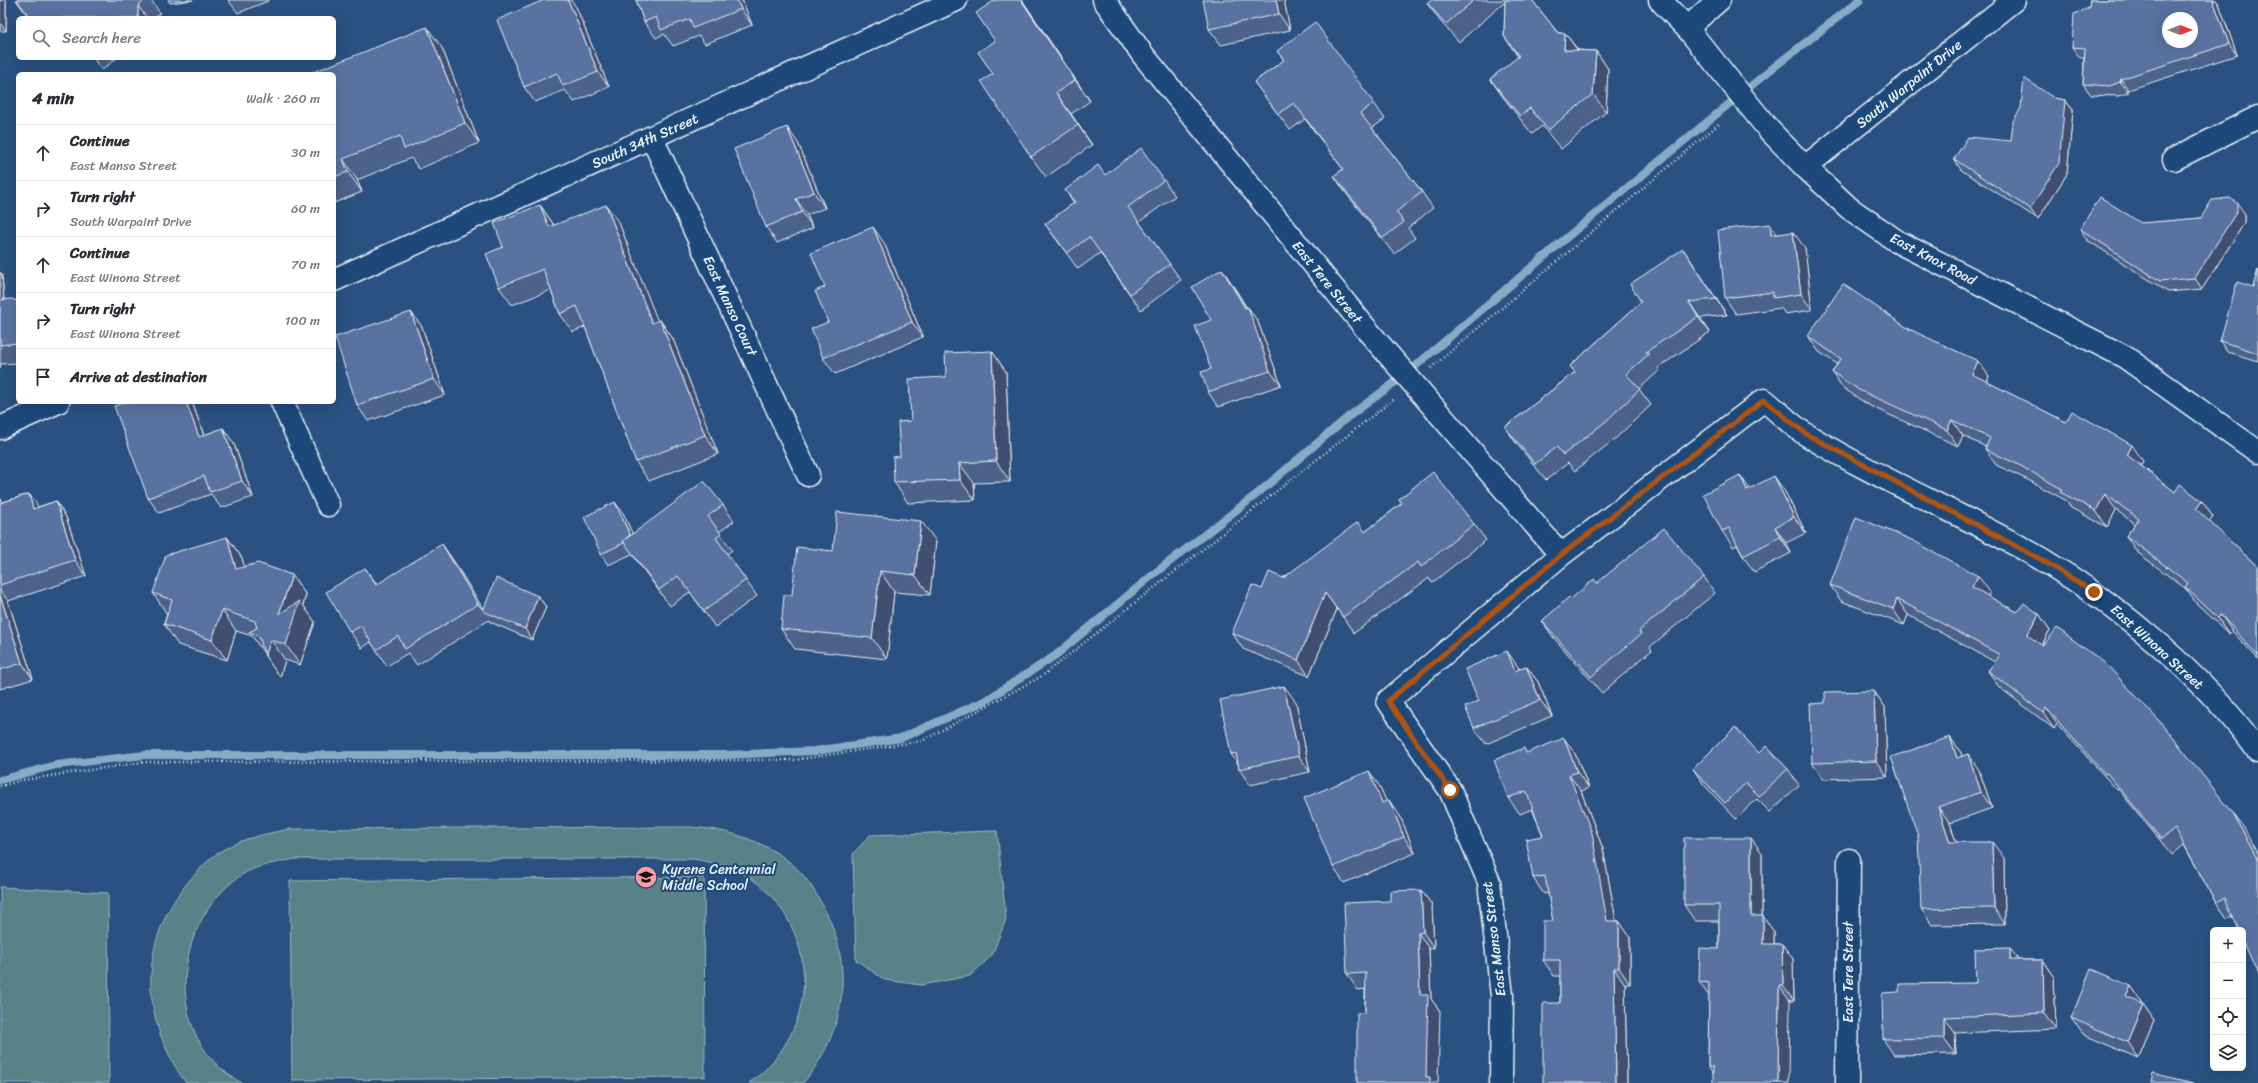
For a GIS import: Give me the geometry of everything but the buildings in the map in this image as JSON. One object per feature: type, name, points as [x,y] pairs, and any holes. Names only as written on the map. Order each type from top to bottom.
[{"type":"street","name":"South 34th Street","points":[[336,279],[956,0]]},
{"type":"street","name":"East Tere Street","points":[[1104,0],[1143,55],[1368,331],[1561,555]]},
{"type":"street","name":"East Knox Road","points":[[1660,0],[1687,28],[1769,130],[1805,167],[1849,208],[1898,242],[2125,357],[2258,452]]},
{"type":"street","points":[[1687,28],[1719,0]]},
{"type":"street","name":"South Warpaint Drive","points":[[1805,167],[2014,0]]},
{"type":"street","points":[[2174,159],[2258,117]]},
{"type":"street","name":"East Manso Court","points":[[652,138],[808,475]]},
{"type":"street","name":"East Winona Street","points":[[1561,555],[1764,400],[1806,434],[2042,560],[2094,592],[2148,636],[2210,695],[2245,733],[2258,751]]},
{"type":"street","points":[[0,428],[54,404]]},
{"type":"street","points":[[283,404],[328,505]]},
{"type":"street","name":"East Manso Street","points":[[1501,1083],[1502,996],[1489,882],[1450,790],[1388,701],[1561,555]]},
{"type":"street","name":"East Tere Street","points":[[1847,1083],[1849,860]]},
{"type":"path","points":[[0,786],[23,780],[144,762],[794,760],[922,741],[1042,676],[1413,384],[1719,124]]},
{"type":"green space","points":[[689,827],[717,830],[744,837],[769,848],[781,856],[797,868],[817,895],[833,928],[839,951],[842,974],[841,998],[837,1020],[829,1042],[818,1063],[803,1083],[749,1083],[771,1064],[787,1041],[798,1016],[803,990],[803,964],[796,937],[784,912],[765,890],[749,878],[731,869],[693,859],[295,859],[259,867],[240,876],[217,897],[200,923],[189,952],[185,982],[188,1012],[198,1040],[216,1064],[242,1083],[186,1083],[171,1058],[160,1033],[153,1007],[151,980],[153,954],[161,928],[173,904],[190,880],[204,864],[221,851],[237,843],[254,837],[290,829]]},
{"type":"green space","points":[[997,831],[1006,919],[992,955],[970,976],[921,985],[885,980],[856,960],[853,854],[870,835]]},
{"type":"green space","points":[[704,877],[705,1077],[292,1080],[290,881]]},
{"type":"green space","points":[[0,887],[108,893],[109,1083],[0,1083]]},
{"type":"waterway","points":[[0,780],[56,765],[145,755],[726,755],[815,751],[901,738],[985,701],[1056,655],[1155,573],[1257,494],[1348,417],[1405,375],[1572,233],[1774,67],[1860,0]]},
{"type":"place","name":"Kyrene Centennial Middle School","points":[[646,877]]},
{"type":"route","points":[[1450,790],[1388,701],[1561,555],[1764,400],[1806,434],[2042,560],[2094,592]]}]
